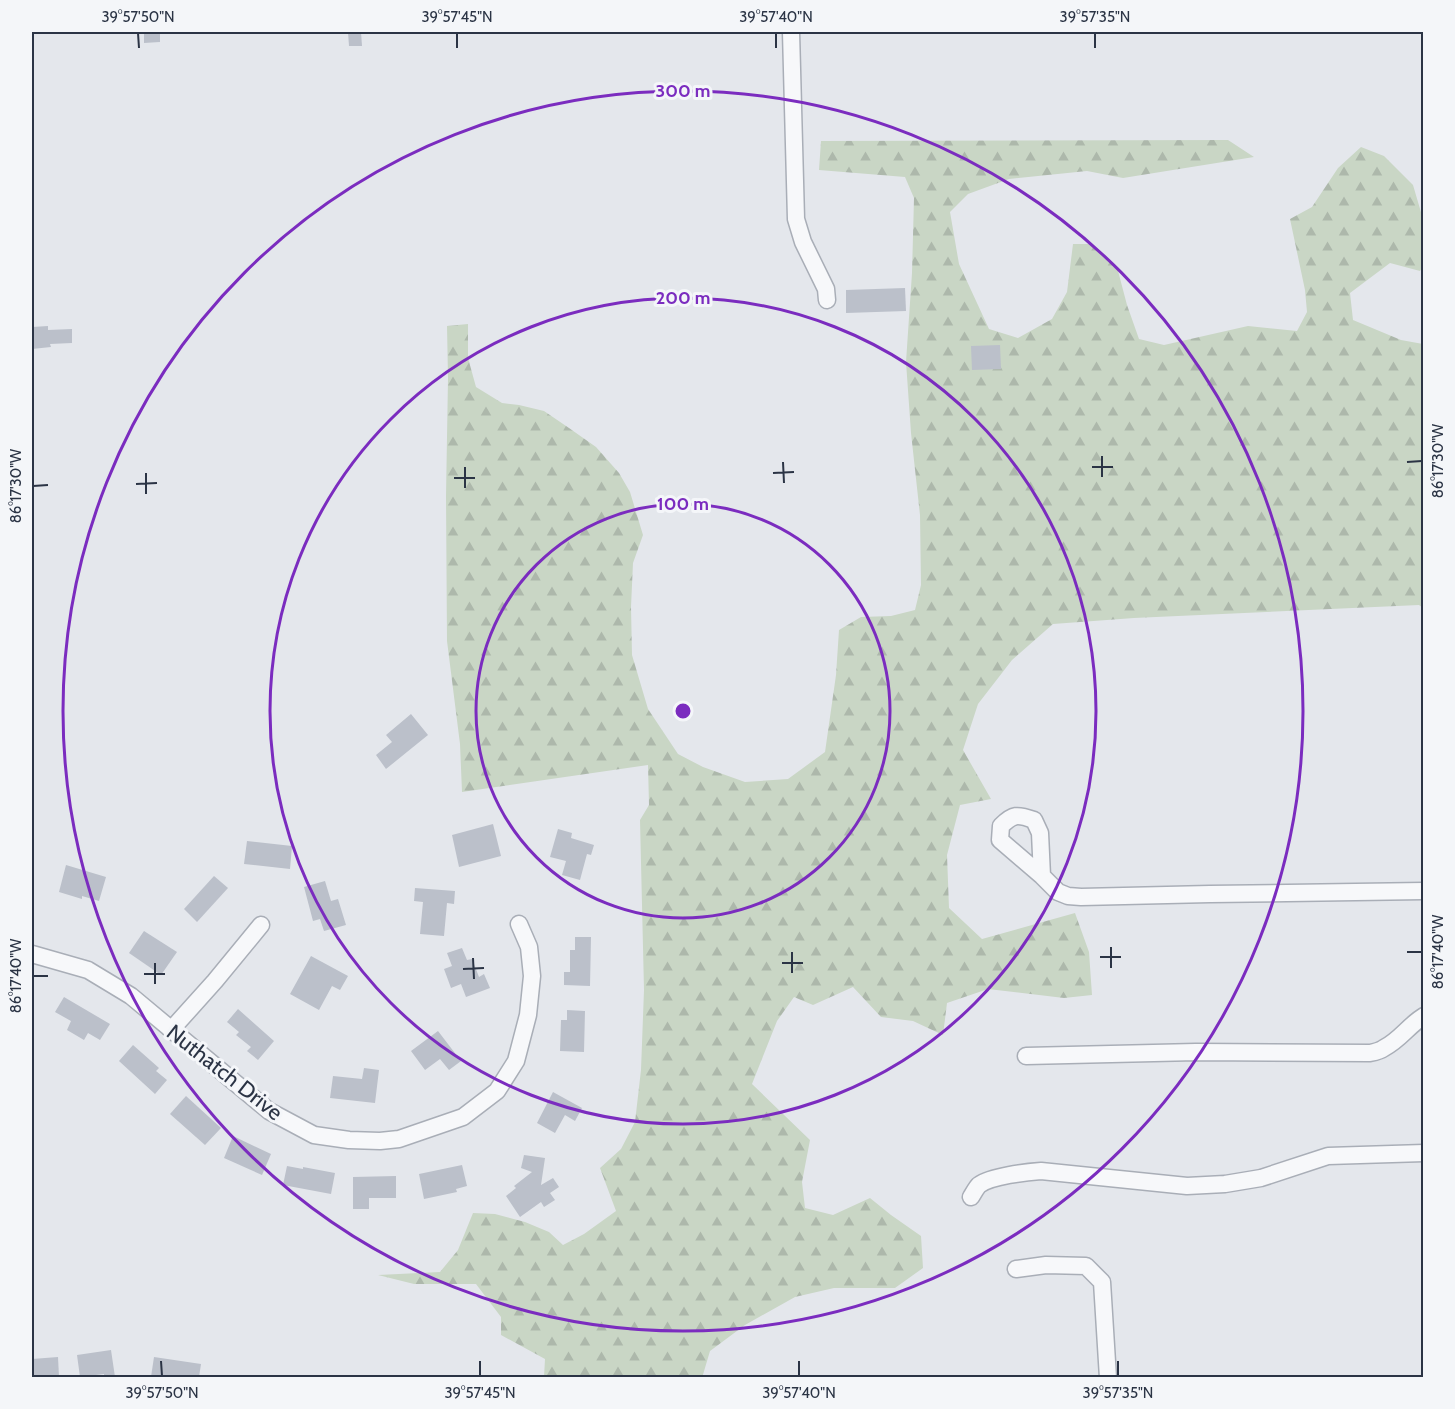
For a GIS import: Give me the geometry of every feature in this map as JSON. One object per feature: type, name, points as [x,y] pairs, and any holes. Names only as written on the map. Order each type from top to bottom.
[{"type":"street","points":[[791,32],[796,219],[803,242],[826,289],[827,300]]},
{"type":"street","points":[[1042,876],[1058,892],[1081,897],[1424,891]]},
{"type":"street","name":"Nuthatch Drive","points":[[32,954],[88,970],[131,996],[269,1111],[314,1135],[349,1140],[380,1141],[399,1139],[463,1117],[497,1091],[516,1061],[528,1015],[532,976],[528,946],[519,924]]},
{"type":"street","points":[[171,1030],[261,925]]},
{"type":"street","points":[[1026,1056],[1196,1052],[1370,1053],[1383,1050],[1415,1021],[1424,1016]]},
{"type":"street","points":[[971,1197],[979,1185],[992,1180],[1041,1171],[1188,1186],[1225,1184],[1262,1178],[1328,1156],[1424,1153]]},
{"type":"street","points":[[1016,1269],[1046,1265],[1086,1266],[1102,1282],[1108,1377]]},
{"type":"green space","points":[[1228,140],[1254,157],[1123,178],[1087,171],[1009,179],[968,194],[950,212],[959,264],[989,329],[1018,338],[1052,319],[1067,292],[1073,244],[1090,244],[1117,267],[1139,339],[1164,345],[1248,326],[1297,331],[1307,312],[1305,290],[1290,219],[1312,207],[1338,168],[1361,147],[1384,156],[1413,185],[1423,219],[1423,266],[1420,271],[1390,263],[1350,293],[1353,320],[1401,340],[1423,344],[1423,608],[1419,605],[1053,624],[1012,660],[978,704],[963,750],[991,799],[960,805],[947,855],[949,908],[982,939],[1075,913],[1089,952],[1092,995],[1064,998],[988,989],[947,1003],[943,1035],[913,1021],[881,1017],[853,987],[813,1005],[794,997],[777,1021],[752,1084],[810,1140],[802,1182],[805,1208],[833,1215],[870,1198],[921,1236],[923,1268],[895,1288],[834,1288],[795,1297],[745,1325],[710,1351],[702,1378],[544,1377],[545,1359],[501,1335],[501,1317],[476,1284],[414,1284],[378,1275],[440,1272],[458,1250],[473,1213],[495,1214],[525,1222],[549,1232],[563,1245],[584,1234],[616,1211],[600,1168],[621,1149],[635,1122],[641,1070],[644,990],[640,820],[649,805],[648,765],[462,792],[460,744],[447,641],[447,326],[468,324],[468,358],[476,387],[502,403],[544,411],[569,428],[596,447],[619,473],[630,492],[643,535],[633,563],[632,655],[648,709],[678,754],[703,767],[745,782],[788,779],[825,752],[836,675],[839,630],[861,617],[891,616],[915,610],[921,585],[920,515],[906,362],[914,198],[905,177],[819,170],[821,141]]},
{"type":"building","points":[[144,32],[160,32],[160,42],[144,43]]},
{"type":"building","points":[[348,32],[361,32],[362,46],[349,46]]},
{"type":"building","points":[[905,288],[906,311],[846,313],[846,290]]},
{"type":"building","points":[[48,326],[48,330],[72,329],[72,343],[50,344],[51,347],[32,349],[32,327]]},
{"type":"building","points":[[1000,345],[1001,369],[972,370],[971,346]]},
{"type":"building","points":[[411,714],[428,735],[386,769],[376,755],[392,742],[386,735]]},
{"type":"building","points":[[493,824],[501,856],[459,867],[452,835]]},
{"type":"building","points":[[558,829],[572,833],[571,838],[594,845],[591,855],[587,854],[580,880],[562,875],[566,861],[550,857]]},
{"type":"building","points":[[247,841],[292,846],[290,869],[244,864]]},
{"type":"building","points":[[66,865],[106,877],[99,901],[59,892]]},
{"type":"building","points":[[214,876],[228,888],[197,922],[184,909]]},
{"type":"building","points":[[325,881],[331,901],[338,899],[346,925],[324,931],[320,919],[313,921],[304,887]]},
{"type":"building","points":[[415,888],[455,891],[454,904],[447,903],[444,936],[420,934],[423,902],[414,901]]},
{"type":"building","points":[[144,931],[177,952],[161,975],[129,953]]},
{"type":"building","points":[[575,937],[591,937],[590,986],[564,985],[564,972],[570,972],[570,950],[575,950]]},
{"type":"building","points":[[462,948],[467,960],[472,959],[479,977],[484,974],[490,988],[466,997],[461,984],[451,988],[444,969],[452,966],[447,953]]},
{"type":"building","points":[[311,956],[348,976],[340,990],[332,986],[319,1010],[290,994]]},
{"type":"building","points":[[64,997],[110,1024],[100,1040],[88,1033],[84,1040],[67,1030],[71,1021],[55,1012]]},
{"type":"building","points":[[238,1009],[274,1041],[258,1060],[247,1051],[251,1047],[236,1035],[239,1032],[227,1022]]},
{"type":"building","points":[[567,1010],[585,1011],[584,1052],[560,1051],[561,1020],[567,1020]]},
{"type":"building","points":[[438,1031],[461,1061],[449,1070],[440,1059],[425,1070],[411,1051]]},
{"type":"building","points":[[133,1045],[159,1068],[156,1071],[167,1080],[155,1094],[119,1061]]},
{"type":"building","points":[[364,1068],[379,1070],[375,1103],[330,1098],[333,1076],[362,1079]]},
{"type":"building","points":[[553,1092],[582,1108],[575,1121],[565,1115],[555,1133],[537,1123]]},
{"type":"building","points":[[186,1096],[221,1128],[205,1145],[170,1114]]},
{"type":"building","points":[[233,1136],[271,1154],[262,1175],[224,1158]]},
{"type":"building","points":[[524,1155],[545,1158],[541,1185],[553,1178],[559,1187],[550,1193],[555,1200],[544,1207],[541,1202],[520,1217],[506,1196],[516,1188],[514,1186],[532,1172],[521,1168]]},
{"type":"building","points":[[462,1165],[467,1186],[456,1189],[457,1192],[424,1199],[419,1174]]},
{"type":"building","points":[[287,1166],[335,1173],[331,1194],[283,1185]]},
{"type":"building","points":[[396,1176],[396,1198],[369,1198],[369,1209],[353,1209],[353,1177]]},
{"type":"building","points":[[111,1350],[115,1377],[104,1377],[104,1374],[80,1377],[77,1355]]},
{"type":"building","points":[[58,1357],[59,1377],[32,1377],[32,1359]]},
{"type":"building","points":[[154,1357],[201,1364],[199,1377],[151,1377]]}]
